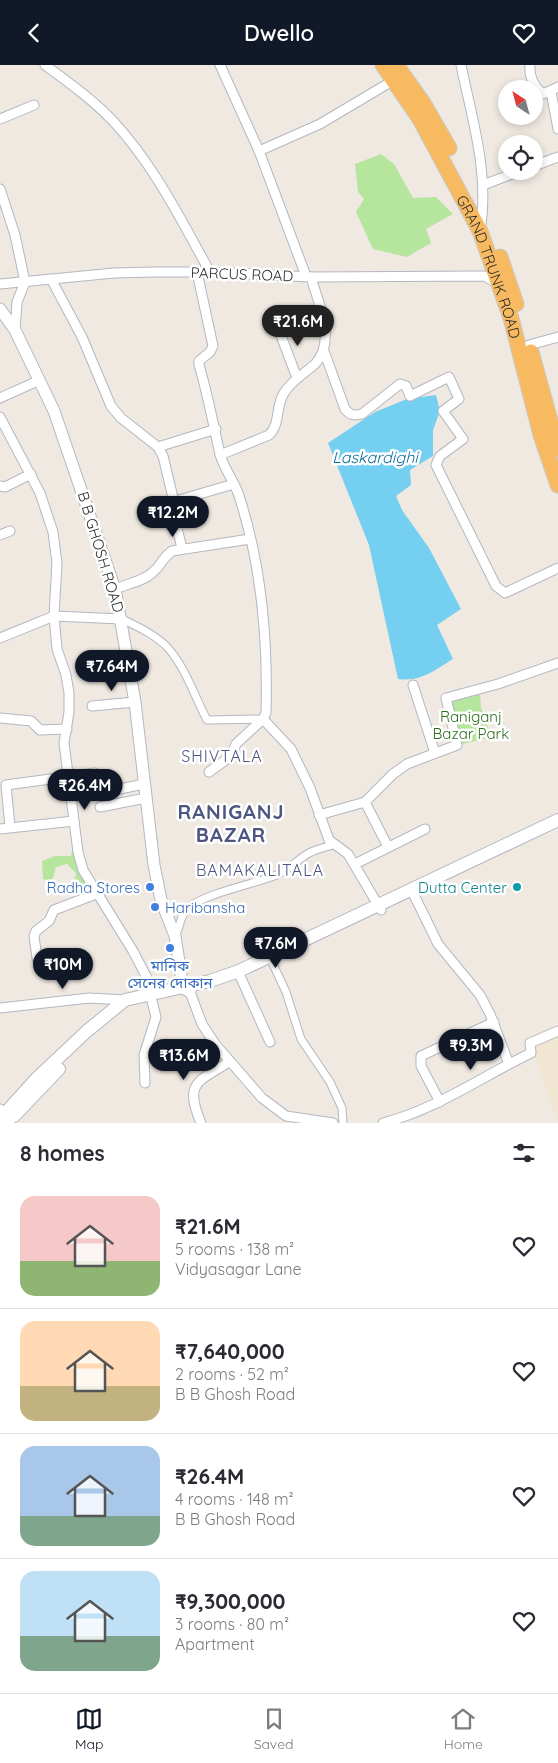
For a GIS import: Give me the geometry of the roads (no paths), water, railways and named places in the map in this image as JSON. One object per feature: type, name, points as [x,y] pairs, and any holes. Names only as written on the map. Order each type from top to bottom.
[{"type":"highway","name":"GRAND TRUNK ROAD","points":[[383,65],[432,139],[480,231],[493,269],[503,283],[529,345],[558,449]]},
{"type":"highway","name":"GRAND TRUNK ROAD","points":[[396,65],[434,120],[483,215],[493,269]]},
{"type":"highway","name":"GRAND TRUNK ROAD","points":[[503,283],[541,435],[558,485]]},
{"type":"main road","points":[[5,1118],[37,1078],[87,1031],[126,1000],[186,990],[240,976],[272,962],[558,820]]},
{"type":"main road","points":[[186,990],[238,971],[379,908],[414,895],[558,828]]},
{"type":"main road","points":[[5,1118],[114,1017],[129,1007],[151,997]]},
{"type":"street","points":[[45,65],[112,120],[135,147],[156,177],[210,271]]},
{"type":"street","points":[[220,65],[259,151],[309,276],[325,328],[324,351],[345,409],[350,415],[356,416],[362,414],[400,384],[406,386],[410,396],[449,377],[460,399],[443,411],[463,439],[440,455],[436,465],[496,586],[505,593],[558,568]]},
{"type":"street","points":[[461,65],[480,159],[483,185],[483,215],[480,231]]},
{"type":"street","points":[[530,65],[532,81],[536,89],[543,94],[555,90],[558,129]]},
{"type":"street","points":[[259,151],[320,124],[394,80]]},
{"type":"street","points":[[0,119],[34,105]]},
{"type":"street","points":[[543,163],[558,157]]},
{"type":"street","points":[[483,185],[498,179]]},
{"type":"street","points":[[0,189],[15,235],[26,282],[17,302],[15,330]]},
{"type":"street","name":"PARCUS ROAD","points":[[0,284],[114,273],[210,271],[309,276],[493,269]]},
{"type":"street","points":[[197,272],[213,346],[199,361],[199,365],[216,429],[220,455],[240,497],[264,602],[267,675],[266,713],[263,719],[236,744],[231,756],[209,772]]},
{"type":"street","points":[[51,279],[82,337],[111,406],[121,418],[158,447],[167,465],[174,502],[170,510],[182,548]]},
{"type":"street","name":"B B GHOSH ROAD","points":[[0,309],[15,330],[40,380],[57,420],[115,589],[122,619],[135,702],[154,865],[161,900],[175,936],[186,990]]},
{"type":"street","points":[[277,325],[297,378]]},
{"type":"street","points":[[529,345],[558,337]]},
{"type":"street","points":[[220,455],[269,435],[273,430],[283,394],[297,378],[312,366],[324,351]]},
{"type":"street","points":[[0,398],[40,380]]},
{"type":"street","points":[[0,417],[31,474],[53,532],[57,563],[54,616],[57,649],[66,675],[69,693],[67,729],[64,743],[74,821],[83,870],[96,894],[133,951],[147,978],[156,1017],[144,1055],[145,1083]]},
{"type":"street","points":[[158,447],[216,429]]},
{"type":"street","points":[[0,486],[5,487],[31,474]]},
{"type":"street","points":[[174,502],[234,484]]},
{"type":"street","points":[[0,535],[10,531]]},
{"type":"street","points":[[115,589],[149,575],[158,567],[162,558],[172,551],[250,539]]},
{"type":"street","points":[[0,638],[54,616],[122,619],[140,628],[167,647],[174,656],[207,720],[263,719],[291,749],[310,787],[330,840],[344,849],[355,864],[379,908]]},
{"type":"street","points":[[319,815],[365,802],[392,774],[415,760],[457,745],[446,698],[498,684],[558,663]]},
{"type":"street","points":[[412,685],[435,753]]},
{"type":"street","points":[[92,706],[135,702]]},
{"type":"street","points":[[0,718],[31,721],[40,730],[67,729]]},
{"type":"street","points":[[10,827],[6,785],[95,773],[100,793],[144,783]]},
{"type":"street","points":[[100,807],[146,797]]},
{"type":"street","points":[[365,802],[388,847]]},
{"type":"street","points":[[0,829],[74,821]]},
{"type":"street","points":[[355,864],[425,829]]},
{"type":"street","points":[[175,936],[179,929],[180,917],[192,905],[247,883],[274,876],[291,868],[309,853],[335,844]]},
{"type":"street","points":[[36,958],[34,936],[36,931],[49,921],[54,910],[96,894]]},
{"type":"street","points":[[414,895],[438,944],[480,995],[494,1022],[509,1064]]},
{"type":"street","points":[[272,962],[286,992],[301,1039],[330,1081],[342,1108],[343,1123]]},
{"type":"street","points":[[240,976],[270,1042]]},
{"type":"street","points":[[186,990],[202,1024],[229,1062],[262,1098],[288,1119],[333,1123]]},
{"type":"street","points":[[0,1008],[89,998],[126,1000]]},
{"type":"street","points":[[440,1102],[420,1066],[421,1056],[494,1022]]},
{"type":"street","points":[[383,1123],[412,1115],[440,1102],[531,1053],[530,1043],[558,1031]]},
{"type":"street","points":[[200,1123],[193,1106],[192,1096],[194,1088],[201,1080],[229,1062]]},
{"type":"water","name":"Laskardighi","points":[[436,395],[440,411],[433,430],[433,456],[410,470],[411,485],[396,496],[402,510],[429,548],[461,609],[437,625],[453,659],[421,677],[398,679],[369,545],[328,443],[375,412],[407,399]]},
{"type":"place","name":"Radha Stores","points":[[150,887]]},
{"type":"place","name":"Dutta Center","points":[[517,887]]},
{"type":"place","name":"Haribansha","points":[[155,907]]},
{"type":"place","name":"মানিক সেনের দোকান","points":[[170,948]]},
{"type":"district","name":"SHIVTALA","points":[[222,756]]},
{"type":"district","name":"RANIGANJ BAZAR","points":[[231,822]]},
{"type":"district","name":"BAMAKALITALA","points":[[260,870]]},
{"type":"park label","name":"Raniganj Bazar Park","points":[[471,724]]}]
